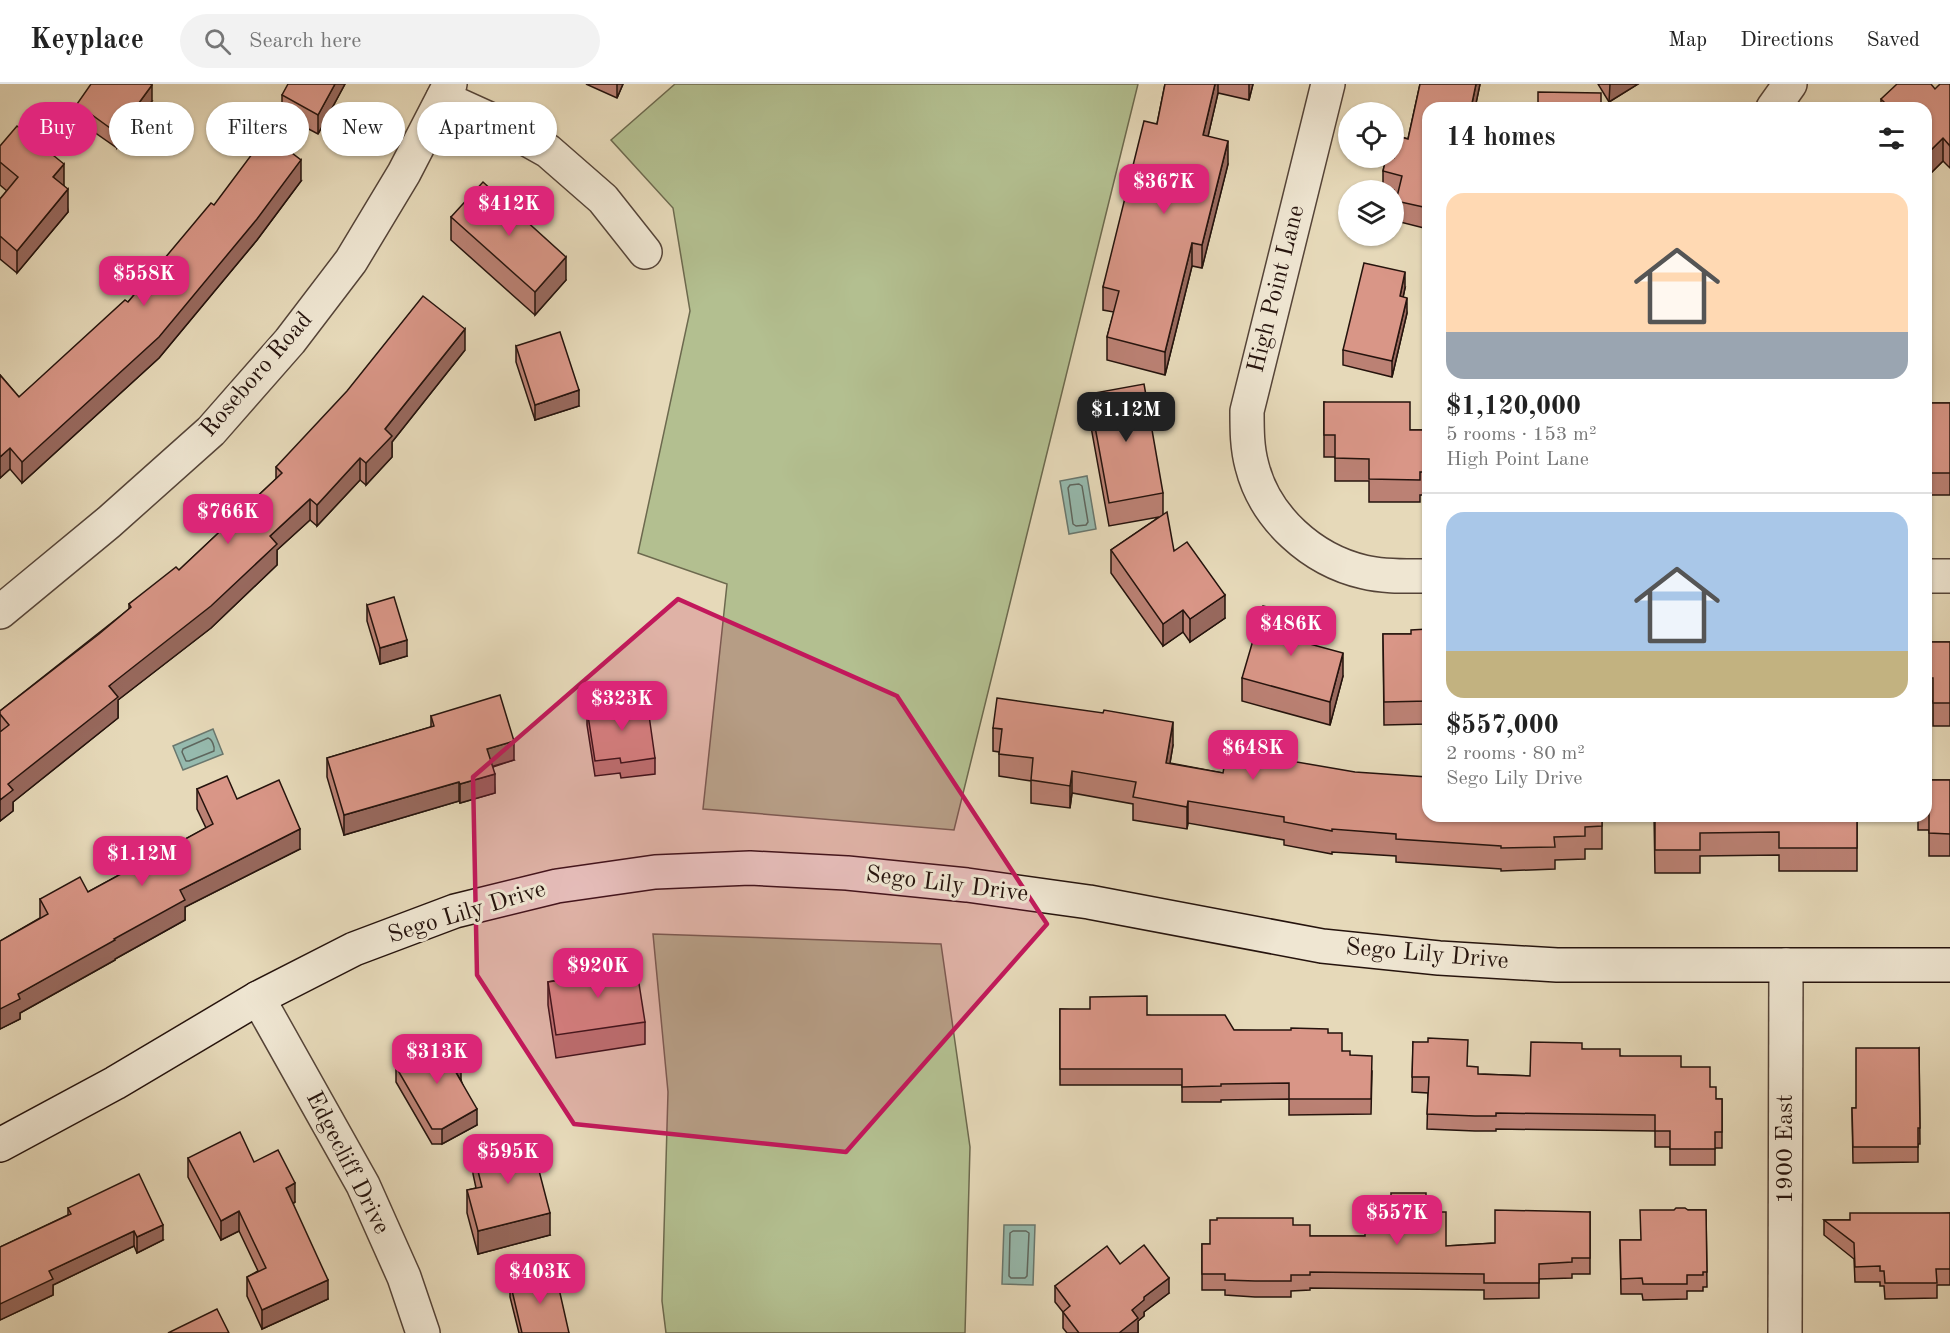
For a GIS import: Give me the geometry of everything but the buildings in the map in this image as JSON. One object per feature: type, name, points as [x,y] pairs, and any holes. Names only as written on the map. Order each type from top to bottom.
[{"type":"street","name":"High Point Lane","points":[[1328,84],[1247,411],[1246,441],[1252,468],[1263,493],[1280,520],[1303,542],[1331,561],[1365,573],[1422,576]]},
{"type":"street","points":[[1777,102],[1790,84]]},
{"type":"street","points":[[446,91],[548,151],[603,199],[645,252]]},
{"type":"street","name":"Roseboro Road","points":[[0,612],[110,522],[211,431],[290,341],[351,261],[404,173],[446,91]]},
{"type":"street","points":[[1932,576],[1950,576]]},
{"type":"street","name":"Sego Lily Drive","points":[[0,1145],[115,1083],[258,998],[354,949],[455,911],[557,886],[655,872],[750,868],[847,873],[967,885],[1089,902],[1322,946],[1439,958],[1557,965],[1950,966]]},
{"type":"street","name":"1900 East","points":[[1785,1333],[1786,965]]},
{"type":"street","name":"Edgecliff Drive","points":[[258,998],[363,1185],[404,1277],[423,1333]]},
{"type":"highlighted area","points":[[678,599],[897,696],[1047,924],[846,1152],[574,1124],[477,975],[473,777]]},
{"type":"green space","points":[[675,84],[1138,84],[954,830],[703,809],[727,584],[638,553],[690,311],[673,208],[611,140]]},
{"type":"green space","points":[[653,934],[941,944],[970,1147],[965,1333],[666,1333],[662,1301],[668,1092]]},
{"type":"water","points":[[1087,476],[1096,529],[1069,534],[1060,481]]},
{"type":"water","points":[[213,729],[223,754],[183,770],[173,746]]},
{"type":"water","points":[[1004,1225],[1035,1225],[1033,1285],[1002,1284]]}]
